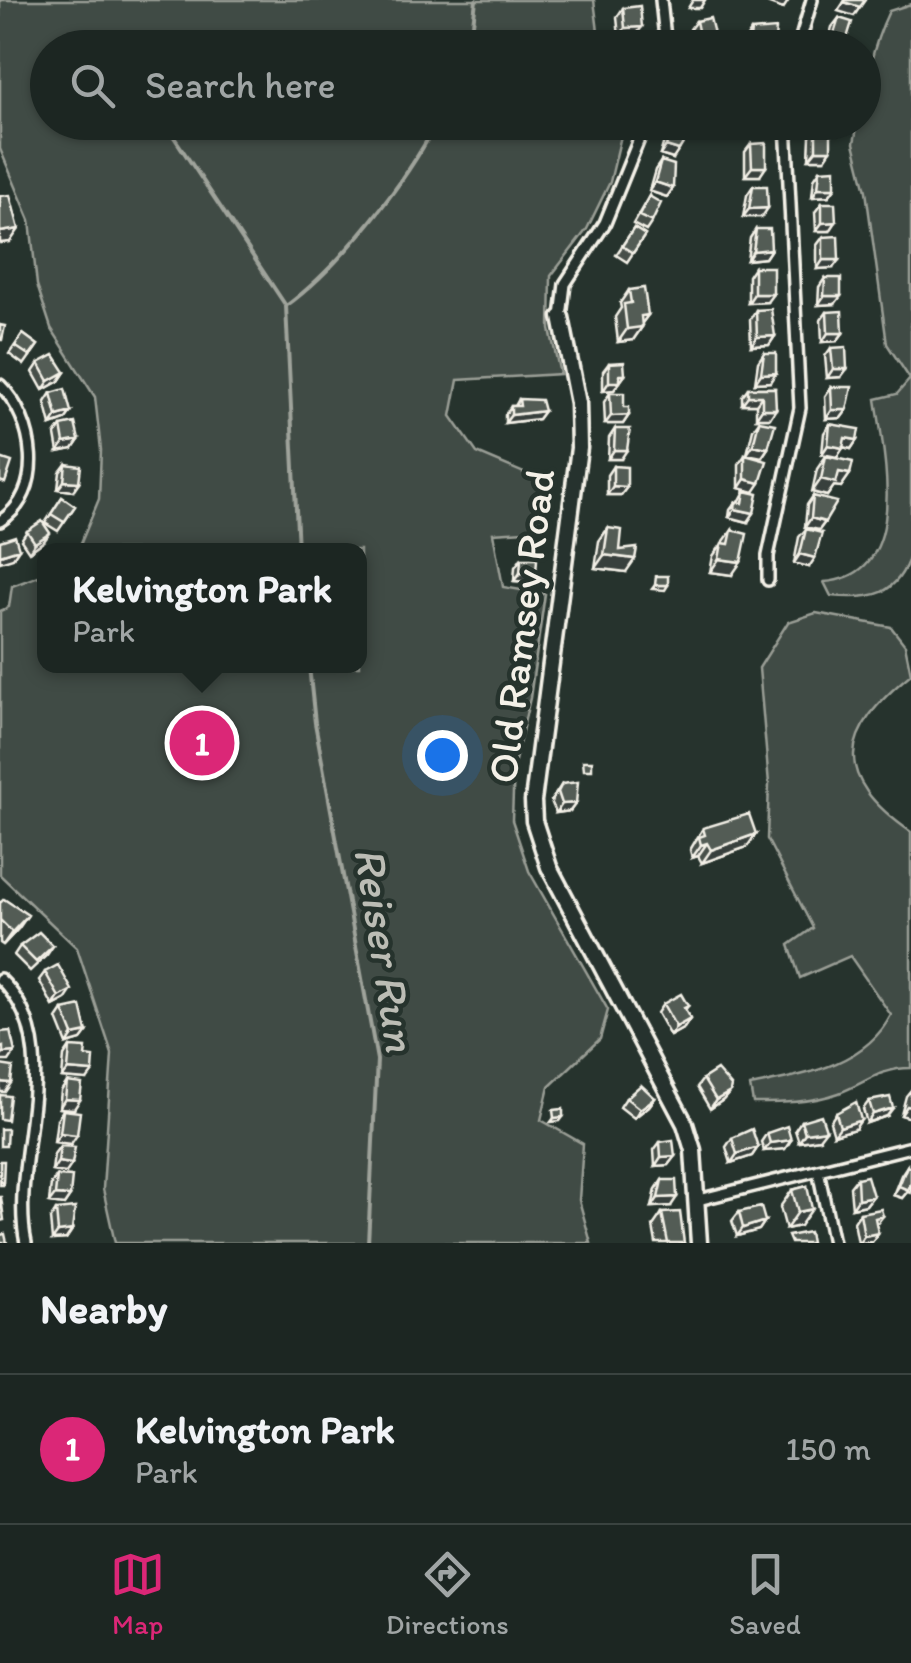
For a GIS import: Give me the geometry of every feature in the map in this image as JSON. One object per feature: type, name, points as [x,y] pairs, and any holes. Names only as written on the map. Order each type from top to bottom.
[{"type":"street","points":[[661,0],[664,30]]},
{"type":"street","points":[[803,30],[812,0]]},
{"type":"street","name":"Old Ramsey Road","points":[[639,140],[605,223],[565,284],[561,317],[578,403],[579,448],[540,725],[534,821],[550,867],[684,1124],[694,1150],[700,1243]]},
{"type":"street","points":[[768,580],[768,556],[800,408],[787,140]]},
{"type":"street","points":[[0,384],[14,399],[23,419],[31,470],[30,486],[22,502],[0,521]]},
{"type":"street","points":[[0,979],[25,1012],[35,1061],[23,1186],[26,1243]]},
{"type":"street","points":[[698,1200],[911,1147]]},
{"type":"street","points":[[818,1170],[833,1243]]},
{"type":"shaded area","points":[[0,0],[594,0],[598,30],[30,30],[30,140],[620,140],[610,182],[587,229],[551,276],[550,329],[560,374],[458,380],[451,416],[477,453],[543,481],[544,515],[525,531],[493,533],[503,587],[545,594],[530,698],[514,765],[512,820],[529,871],[608,1010],[600,1039],[549,1087],[541,1120],[583,1144],[579,1200],[591,1243],[115,1243],[103,1189],[112,1054],[77,948],[0,875],[0,611],[9,607],[12,586],[37,577],[37,673],[367,673],[367,543],[81,543],[99,499],[101,450],[95,397],[51,328],[37,285],[30,220],[0,149]]},
{"type":"shaded area","points":[[911,4],[911,553],[899,578],[882,592],[859,597],[831,596],[824,582],[852,575],[870,560],[881,538],[886,483],[876,399],[897,394],[910,379],[887,344],[866,191],[854,143],[881,140],[881,30],[889,11]]},
{"type":"shaded area","points":[[816,613],[891,627],[905,645],[911,674],[869,716],[858,735],[854,754],[857,773],[867,792],[911,832],[911,1068],[882,1073],[818,1099],[753,1103],[750,1086],[811,1072],[849,1057],[880,1032],[891,1015],[850,956],[800,978],[789,945],[813,928],[767,839],[769,784],[759,668],[788,622]]},
{"type":"building","points":[[845,0],[865,0],[860,7]]},
{"type":"building","points":[[640,6],[642,27],[625,28],[623,8]]},
{"type":"building","points":[[710,18],[713,30],[698,30],[696,21]]},
{"type":"building","points":[[839,18],[852,22],[850,30],[835,30]]},
{"type":"building","points":[[668,140],[685,140],[679,150],[666,146]]},
{"type":"building","points":[[816,140],[831,140],[831,150],[816,150]]},
{"type":"building","points":[[766,143],[766,167],[752,167],[751,144]]},
{"type":"building","points":[[661,161],[674,165],[673,188],[655,182]]},
{"type":"building","points":[[835,169],[835,188],[818,188],[820,170]]},
{"type":"building","points":[[753,186],[767,186],[768,208],[749,209]]},
{"type":"building","points":[[10,195],[19,229],[0,232],[0,196]]},
{"type":"building","points":[[649,196],[661,203],[652,222],[639,216]]},
{"type":"building","points":[[822,203],[835,203],[836,222],[822,223]]},
{"type":"building","points":[[634,228],[645,235],[633,253],[622,246]]},
{"type":"building","points":[[756,229],[770,229],[771,249],[753,251]]},
{"type":"building","points":[[838,236],[839,260],[823,260],[823,237]]},
{"type":"building","points":[[754,267],[773,267],[773,294],[754,294]]},
{"type":"building","points":[[825,278],[841,278],[841,296],[824,296]]},
{"type":"building","points":[[644,288],[648,315],[641,316],[642,327],[627,329],[624,304],[631,303],[629,290]]},
{"type":"building","points":[[771,309],[775,336],[757,337],[756,310]]},
{"type":"building","points":[[842,311],[843,333],[828,333],[827,312]]},
{"type":"building","points":[[23,334],[38,345],[30,356],[15,346]]},
{"type":"building","points":[[846,347],[847,369],[833,369],[831,348]]},
{"type":"building","points":[[764,353],[776,353],[776,373],[761,374]]},
{"type":"building","points":[[54,355],[65,372],[49,381],[39,363]]},
{"type":"building","points":[[624,362],[625,375],[620,375],[620,382],[609,382],[609,363]]},
{"type":"building","points":[[831,387],[852,387],[847,410],[832,410]]},
{"type":"building","points":[[748,388],[775,388],[776,409],[762,409],[762,396],[748,396]]},
{"type":"building","points":[[65,389],[71,412],[57,416],[51,393]]},
{"type":"building","points":[[610,393],[624,393],[624,407],[629,407],[629,415],[611,416]]},
{"type":"building","points":[[519,399],[541,400],[544,411],[511,415],[511,406],[520,406]]},
{"type":"building","points":[[759,421],[775,424],[768,448],[753,445]]},
{"type":"building","points":[[75,423],[79,440],[64,443],[61,426]]},
{"type":"building","points":[[830,424],[859,429],[857,440],[845,438],[843,448],[828,445]]},
{"type":"building","points":[[615,429],[630,429],[627,450],[614,450]]},
{"type":"building","points":[[745,455],[767,461],[760,483],[745,479]]},
{"type":"building","points":[[826,456],[853,462],[850,474],[839,472],[836,483],[821,479]]},
{"type":"building","points":[[0,458],[12,462],[5,483],[0,481]]},
{"type":"building","points":[[66,464],[81,466],[79,482],[64,481]]},
{"type":"building","points":[[613,466],[627,467],[627,487],[613,486]]},
{"type":"building","points":[[745,491],[758,494],[754,513],[735,509],[736,502],[743,503]]},
{"type":"building","points":[[813,496],[837,502],[825,522],[811,518]]},
{"type":"building","points":[[62,497],[75,506],[64,522],[51,514]]},
{"type":"building","points":[[42,521],[50,533],[35,543],[27,531]]},
{"type":"building","points":[[608,528],[622,530],[620,550],[637,548],[635,559],[604,555]]},
{"type":"building","points":[[806,529],[822,533],[815,558],[800,554]]},
{"type":"building","points":[[732,530],[747,534],[741,562],[719,559],[722,543],[729,544]]},
{"type":"building","points":[[15,536],[19,549],[0,555],[0,541]]},
{"type":"building","points":[[521,559],[537,559],[536,573],[520,573]]},
{"type":"building","points":[[656,576],[668,576],[668,585],[655,585]]},
{"type":"building","points":[[583,761],[592,761],[592,770],[584,770]]},
{"type":"building","points":[[578,782],[576,803],[562,804],[558,792],[562,784]]},
{"type":"building","points":[[749,814],[756,834],[711,850],[707,843],[701,845],[703,828]]},
{"type":"building","points":[[4,899],[28,915],[12,932],[0,920],[0,903]]},
{"type":"building","points":[[39,932],[53,946],[36,962],[20,946]]},
{"type":"building","points":[[58,965],[72,990],[59,997],[45,972]]},
{"type":"building","points":[[681,994],[690,1019],[676,1027],[663,1004]]},
{"type":"building","points":[[81,1006],[87,1032],[73,1035],[63,1010]]},
{"type":"building","points":[[10,1031],[15,1052],[3,1053],[0,1032]]},
{"type":"building","points":[[70,1047],[86,1048],[85,1056],[94,1057],[93,1072],[68,1070]]},
{"type":"building","points":[[0,1065],[13,1067],[11,1083],[0,1082]]},
{"type":"building","points":[[717,1070],[731,1086],[730,1092],[716,1100],[703,1079]]},
{"type":"building","points":[[67,1082],[82,1084],[80,1100],[65,1099]]},
{"type":"building","points":[[641,1085],[655,1098],[640,1109],[626,1098]]},
{"type":"building","points":[[0,1095],[10,1096],[7,1120],[0,1119]]},
{"type":"building","points":[[890,1097],[893,1108],[873,1114],[869,1101]]},
{"type":"building","points":[[856,1102],[861,1120],[840,1127],[836,1113]]},
{"type":"building","points":[[563,1109],[563,1117],[554,1118],[553,1110]]},
{"type":"building","points":[[63,1110],[80,1112],[77,1135],[60,1133]]},
{"type":"building","points":[[821,1115],[826,1130],[805,1133],[801,1121]]},
{"type":"building","points":[[787,1126],[791,1140],[770,1143],[767,1133]]},
{"type":"building","points":[[0,1129],[7,1129],[6,1146],[0,1146]]},
{"type":"building","points":[[752,1129],[758,1147],[737,1154],[732,1138]]},
{"type":"building","points":[[673,1140],[675,1156],[661,1157],[660,1142]]},
{"type":"building","points":[[60,1146],[75,1147],[72,1164],[58,1162]]},
{"type":"building","points":[[0,1161],[4,1161],[3,1185],[0,1185]]},
{"type":"building","points":[[907,1166],[911,1168],[908,1190],[899,1186]]},
{"type":"building","points":[[57,1176],[72,1177],[70,1196],[55,1195]]},
{"type":"building","points":[[867,1176],[873,1196],[858,1199],[857,1178]]},
{"type":"building","points":[[662,1180],[676,1180],[677,1197],[658,1198]]},
{"type":"building","points":[[807,1186],[812,1209],[798,1212],[792,1190]]},
{"type":"building","points":[[761,1207],[765,1221],[743,1228],[739,1212]]},
{"type":"building","points":[[75,1208],[72,1230],[58,1232],[56,1210]]},
{"type":"building","points":[[881,1209],[883,1216],[875,1218],[878,1233],[864,1236],[860,1213]]},
{"type":"building","points":[[680,1212],[684,1243],[668,1243],[662,1213]]},
{"type":"building","points":[[809,1232],[811,1243],[791,1243],[788,1236]]},
{"type":"waterway","name":"Reiser Run","points":[[472,30],[476,0]]},
{"type":"waterway","name":"Reiser Run","points":[[176,140],[286,306],[298,543]]},
{"type":"waterway","name":"Reiser Run","points":[[286,306],[328,269],[370,222],[427,140]]},
{"type":"waterway","name":"Reiser Run","points":[[310,673],[315,723],[377,1060],[368,1243]]},
{"type":"place","name":"Kelvington Park","points":[[202,743]]}]
